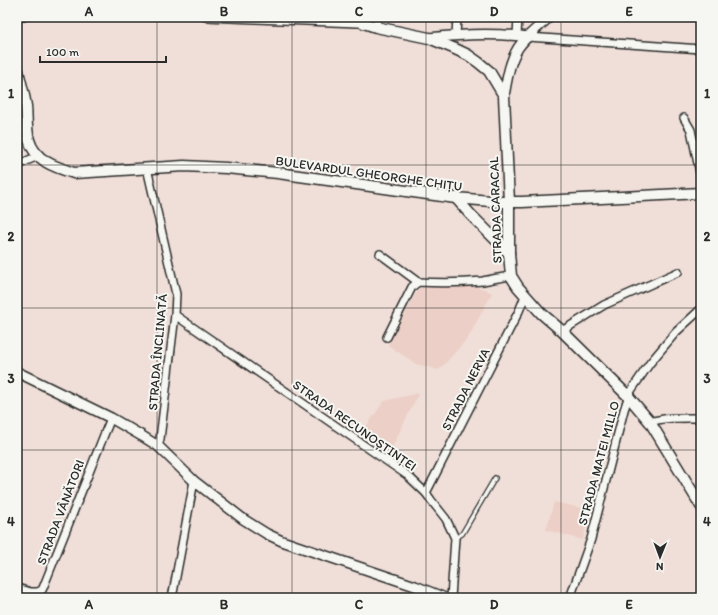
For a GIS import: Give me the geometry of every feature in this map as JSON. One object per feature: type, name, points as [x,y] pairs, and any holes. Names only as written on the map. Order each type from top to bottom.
[{"type":"main road","name":"STRADA CARACAL","points":[[349,17],[364,23],[376,22],[430,38],[468,55],[489,71],[504,96],[511,276],[525,296],[628,396],[650,422],[701,506]]},
{"type":"main road","points":[[17,67],[26,104],[29,139],[32,148],[38,156]]},
{"type":"main road","name":"BULEVARDUL GHEORGHE CHIȚU","points":[[38,156],[59,169],[74,173],[184,166],[226,168],[278,173],[456,198],[509,202],[701,193]]},
{"type":"main road","points":[[456,198],[509,253]]},
{"type":"street","points":[[17,17],[24,17]]},
{"type":"street","points":[[206,17],[364,23]]},
{"type":"street","points":[[456,17],[456,36]]},
{"type":"street","points":[[517,36],[518,17]]},
{"type":"street","points":[[504,96],[513,59],[519,48],[549,17]]},
{"type":"street","points":[[430,38],[493,35],[701,49]]},
{"type":"street","points":[[684,118],[691,130],[701,178]]},
{"type":"street","points":[[17,168],[22,163],[38,156]]},
{"type":"street","name":"STRADA ÎNCLINATĂ","points":[[147,168],[176,294],[175,315],[158,446]]},
{"type":"street","points":[[380,254],[418,282],[456,283],[511,276]]},
{"type":"street","points":[[562,331],[604,305],[678,272]]},
{"type":"street","points":[[387,337],[412,287],[418,282]]},
{"type":"street","name":"STRADA NERVA","points":[[426,493],[519,311],[525,296]]},
{"type":"street","name":"STRADA MATEI MILLO","points":[[570,598],[591,539],[628,396],[650,363],[676,332],[701,309]]},
{"type":"street","name":"STRADA RECUNOȘTINȚEI","points":[[175,315],[407,475],[426,493],[446,519],[455,538],[451,598]]},
{"type":"street","points":[[17,372],[111,418],[158,446],[194,480],[243,519],[267,534],[282,541],[415,586],[445,598]]},
{"type":"street","name":"STRADA VÂNĂTORI","points":[[17,588],[35,592],[42,590],[111,418]]},
{"type":"street","points":[[650,422],[665,419],[701,418]]},
{"type":"street","points":[[172,598],[194,480]]},
{"type":"lane","points":[[455,538],[462,534],[495,478]]},
{"type":"shaded area","points":[[473,287],[484,289],[492,293],[468,338],[439,370],[416,364],[388,345],[419,288]]},
{"type":"shaded area","points":[[419,393],[389,453],[361,434],[384,401]]},
{"type":"shaded area","points":[[554,502],[590,510],[583,540],[546,530]]}]
